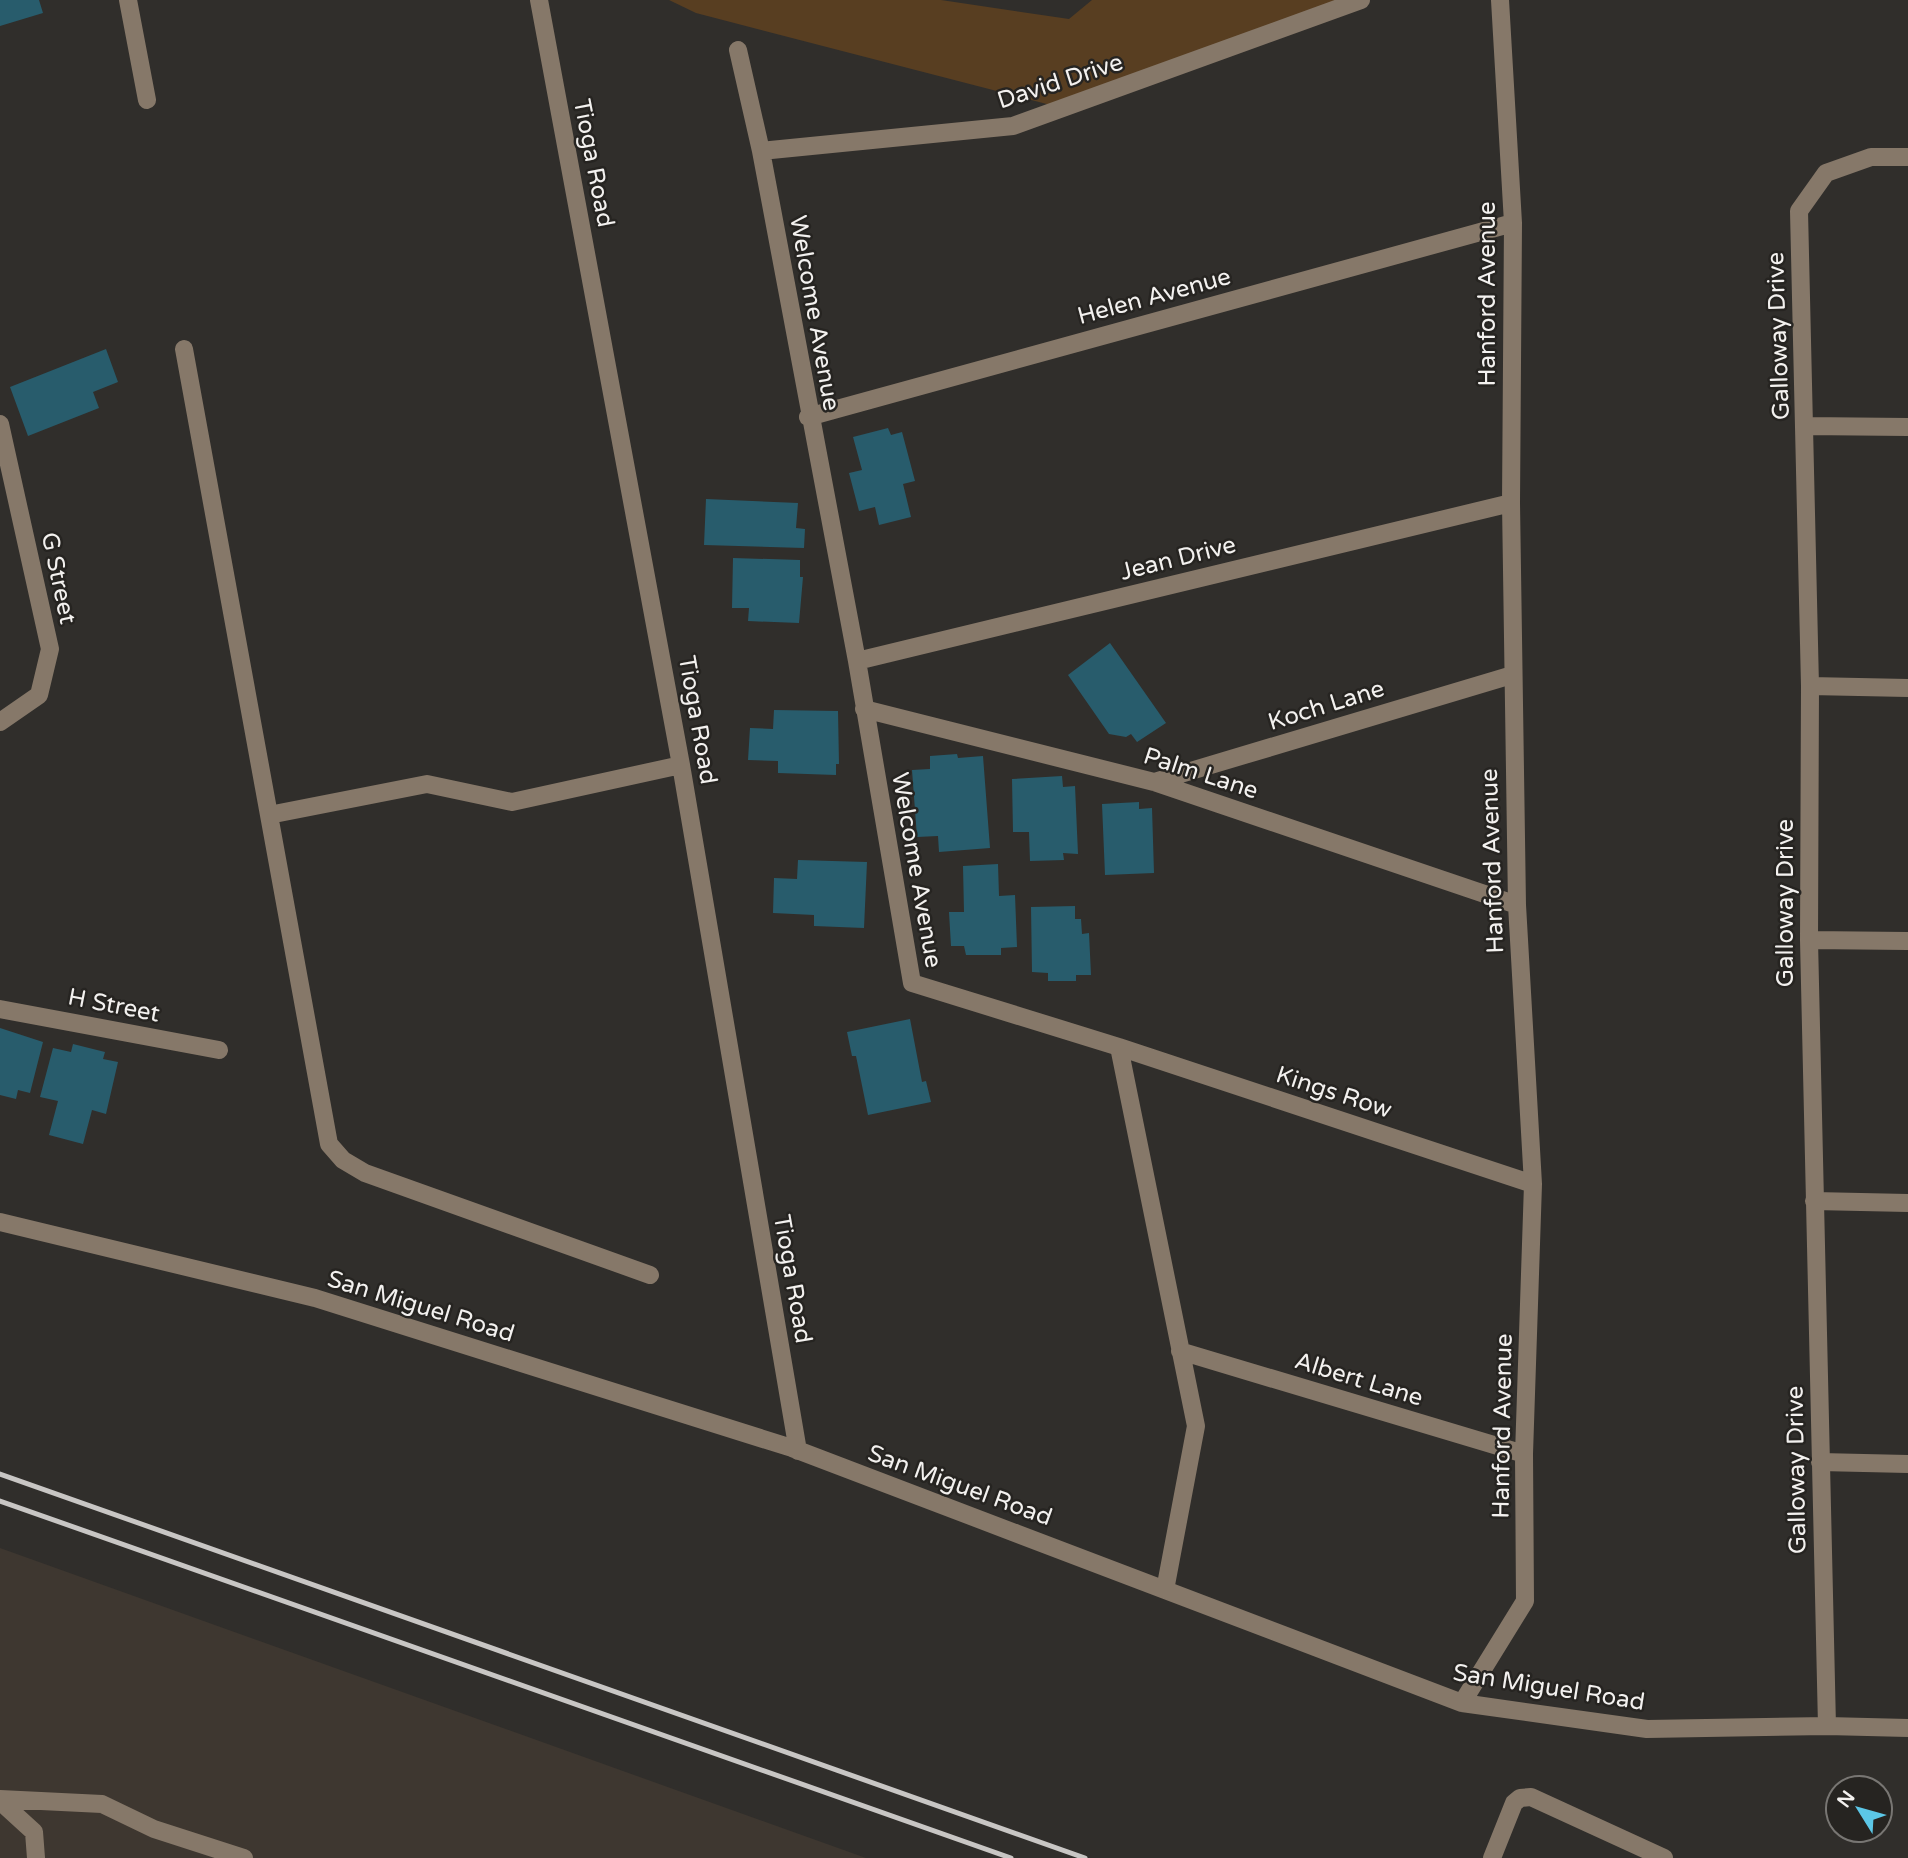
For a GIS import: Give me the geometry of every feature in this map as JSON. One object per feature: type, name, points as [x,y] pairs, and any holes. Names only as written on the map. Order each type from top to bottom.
[{"type":"street","points":[[128,0],[147,100]]},
{"type":"street","name":"Tioga Road","points":[[539,0],[681,765],[797,1451]]},
{"type":"street","name":"David Drive","points":[[761,151],[1013,126],[1362,0]]},
{"type":"street","name":"Hanford Avenue","points":[[1462,1703],[1525,1601],[1524,1454],[1534,1184],[1517,905],[1512,675],[1513,223],[1500,0]]},
{"type":"street","name":"Welcome Avenue","points":[[738,50],[761,151],[808,416],[857,661],[912,983],[1119,1047]]},
{"type":"street","name":"Galloway Drive","points":[[1827,1726],[1809,940],[1810,686],[1799,211],[1826,173],[1871,157],[1908,157]]},
{"type":"street","name":"Helen Avenue","points":[[808,416],[1513,223]]},
{"type":"street","points":[[184,349],[329,1144],[342,1160],[365,1173],[650,1275]]},
{"type":"street","name":"G Street","points":[[0,425],[50,649],[38,695],[0,722]]},
{"type":"street","points":[[1805,426],[1908,427]]},
{"type":"street","name":"Jean Drive","points":[[857,661],[1511,502]]},
{"type":"street","name":"Koch Lane","points":[[1154,782],[1512,675]]},
{"type":"street","points":[[1810,686],[1908,688]]},
{"type":"street","name":"Palm Lane","points":[[864,709],[1154,782],[1517,905]]},
{"type":"street","points":[[269,815],[427,785],[512,802],[681,765]]},
{"type":"street","points":[[1809,940],[1908,941]]},
{"type":"street","name":"H Street","points":[[0,1009],[219,1050]]},
{"type":"street","points":[[1119,1047],[1196,1426],[1165,1590]]},
{"type":"street","name":"Kings Row","points":[[1119,1047],[1534,1184]]},
{"type":"street","points":[[1814,1201],[1908,1203]]},
{"type":"street","name":"San Miguel Road","points":[[0,1222],[315,1298],[797,1451],[1462,1703],[1647,1729],[1827,1726],[1908,1728]]},
{"type":"street","name":"Albert Lane","points":[[1180,1351],[1524,1454]]},
{"type":"street","points":[[1820,1462],[1908,1464]]},
{"type":"street","points":[[1492,1858],[1514,1803],[1520,1798],[1531,1797],[1664,1858]]},
{"type":"street","points":[[0,1800],[34,1832],[36,1858]]},
{"type":"street","points":[[0,1800],[102,1804],[154,1829],[244,1858]]},
{"type":"shaded area","points":[[669,0],[941,0],[1069,19],[1092,0],[1361,0],[1062,108],[696,13]]},
{"type":"shaded area","points":[[0,1548],[866,1858],[0,1858]]},
{"type":"building","points":[[0,0],[39,0],[43,13],[0,26]]},
{"type":"building","points":[[106,349],[118,382],[93,392],[99,408],[28,436],[10,387]]},
{"type":"building","points":[[888,428],[891,435],[902,432],[915,481],[903,484],[911,517],[879,525],[875,507],[859,511],[849,473],[862,470],[853,437]]},
{"type":"building","points":[[706,499],[798,503],[796,528],[805,529],[804,548],[704,545]]},
{"type":"building","points":[[733,558],[800,560],[800,577],[803,577],[799,623],[748,621],[749,608],[732,608]]},
{"type":"building","points":[[1110,643],[1166,723],[1137,742],[1131,734],[1126,737],[1109,734],[1068,675]]},
{"type":"building","points":[[774,710],[838,711],[839,764],[836,764],[836,775],[778,773],[778,761],[748,760],[750,728],[773,729]]},
{"type":"building","points":[[957,754],[958,758],[983,756],[990,848],[939,852],[938,836],[917,837],[912,770],[930,769],[930,756]]},
{"type":"building","points":[[1062,776],[1063,787],[1075,786],[1078,854],[1063,853],[1064,860],[1030,861],[1029,832],[1013,832],[1012,779]]},
{"type":"building","points":[[1139,802],[1139,809],[1152,808],[1154,873],[1105,875],[1102,804]]},
{"type":"building","points":[[798,860],[867,862],[864,928],[814,926],[814,915],[773,913],[774,878],[797,879]]},
{"type":"building","points":[[998,864],[999,896],[1015,895],[1017,947],[1001,948],[1001,955],[966,955],[964,946],[951,946],[949,912],[964,912],[963,866]]},
{"type":"building","points":[[1075,906],[1075,919],[1081,919],[1082,934],[1089,933],[1091,975],[1076,975],[1076,981],[1048,981],[1048,973],[1032,972],[1031,907]]},
{"type":"building","points":[[910,1019],[922,1082],[926,1081],[931,1102],[868,1115],[856,1056],[852,1056],[847,1032]]},
{"type":"building","points":[[0,1028],[43,1042],[30,1093],[18,1090],[16,1099],[0,1095]]},
{"type":"building","points":[[73,1044],[105,1052],[103,1059],[118,1062],[106,1114],[92,1110],[83,1144],[49,1135],[58,1101],[40,1097],[53,1048],[71,1052]]},
{"type":"railway","points":[[0,1474],[1085,1858]]},
{"type":"railway","points":[[0,1501],[1011,1858]]}]
